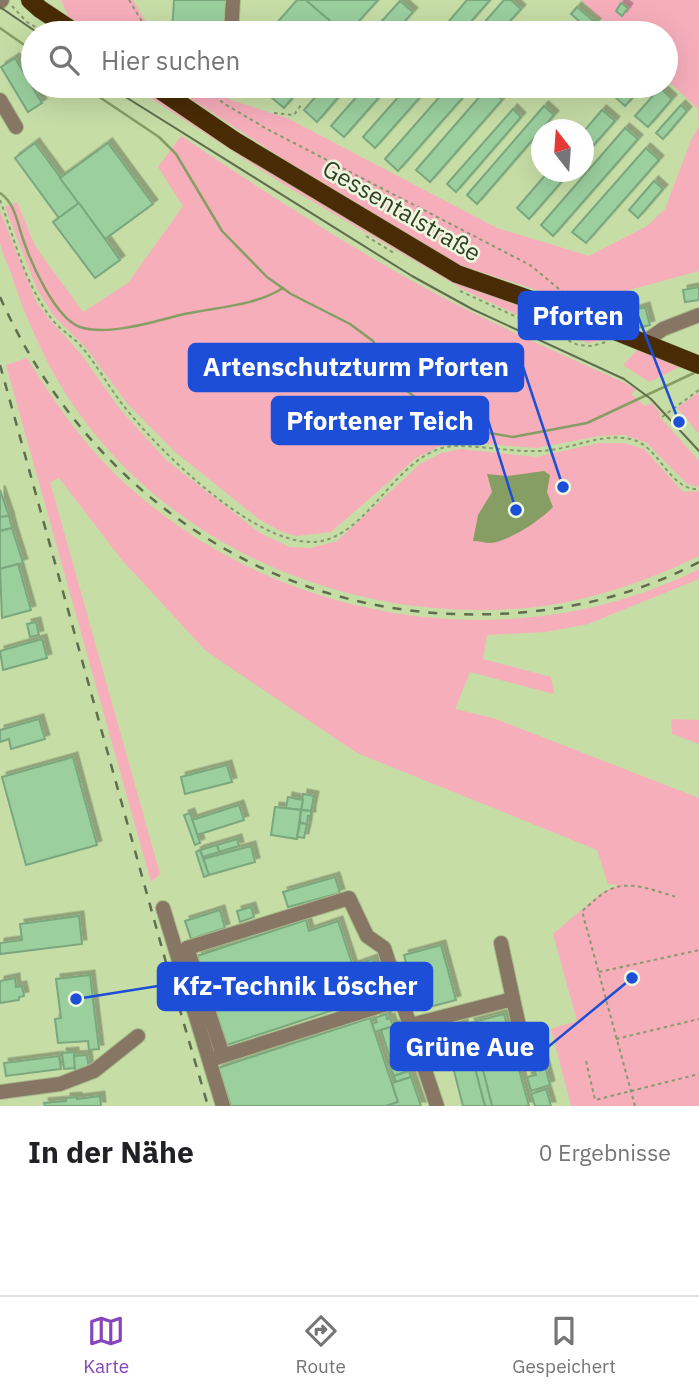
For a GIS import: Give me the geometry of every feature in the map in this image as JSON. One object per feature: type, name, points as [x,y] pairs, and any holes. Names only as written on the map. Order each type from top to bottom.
[{"type":"main road","points":[[30,0],[58,21]]},
{"type":"main road","name":"Gessentalstraße","points":[[172,98],[246,148],[457,274],[580,317],[695,363]]},
{"type":"street","points":[[232,21],[233,0]]},
{"type":"street","points":[[0,100],[16,127]]},
{"type":"street","points":[[644,342],[663,328],[699,315]]},
{"type":"street","points":[[223,1055],[187,948],[349,898],[366,936],[384,948],[437,1106]]},
{"type":"street","points":[[163,908],[223,1106]]},
{"type":"street","points":[[501,943],[522,1039]]},
{"type":"street","points":[[208,1060],[402,999]]},
{"type":"street","points":[[411,1025],[513,999]]},
{"type":"street","points":[[0,1092],[60,1084],[94,1071],[138,1036]]},
{"type":"path","points":[[129,0],[142,21]]},
{"type":"path","points":[[3,1],[26,21]]},
{"type":"path","points":[[218,98],[267,130],[530,265],[575,302],[580,317]]},
{"type":"path","points":[[274,113],[294,115],[302,104]]},
{"type":"path","points":[[0,200],[39,300],[58,326],[80,345],[122,405],[170,456],[204,486],[241,515],[281,537],[293,541],[314,542],[342,533],[418,461],[447,447],[541,451],[599,439],[625,438],[646,445],[680,482],[699,489]]},
{"type":"path","points":[[662,417],[699,390]]},
{"type":"path","points":[[635,1106],[629,1092],[582,911],[611,888],[622,886],[677,897]]},
{"type":"path","points":[[598,972],[699,950]]},
{"type":"path","points":[[615,1039],[699,1018]]},
{"type":"path","points":[[586,1061],[595,1100],[699,1074]]},
{"type":"shaded area","points":[[61,0],[133,0],[145,21],[71,21]]},
{"type":"shaded area","points":[[581,0],[699,0],[699,125],[698,109],[678,90],[678,21],[603,21]]},
{"type":"shaded area","points":[[150,98],[163,98],[237,147],[408,251],[618,337],[588,343],[535,323],[464,290],[286,186]]},
{"type":"shaded area","points":[[189,98],[229,98],[287,118],[497,228],[589,256],[647,226],[665,209],[699,126],[699,271],[622,292],[615,315],[453,263]]},
{"type":"shaded area","points":[[181,136],[302,215],[427,289],[636,390],[631,394],[645,406],[652,403],[661,414],[659,416],[699,461],[699,487],[687,484],[647,443],[625,435],[599,436],[537,448],[460,442],[438,447],[416,458],[331,532],[297,536],[282,532],[260,520],[174,451],[127,403],[87,349],[54,316],[37,289],[5,207],[17,202],[35,246],[83,312],[128,283],[183,206],[158,167]]},
{"type":"shaded area","points":[[0,211],[36,301],[81,354],[119,408],[166,460],[260,533],[290,547],[311,548],[337,541],[420,464],[441,453],[461,449],[536,457],[599,443],[624,443],[644,449],[683,492],[699,491],[699,556],[637,582],[572,601],[527,608],[455,609],[384,601],[315,583],[249,556],[188,520],[133,475],[86,422],[47,361],[23,306],[0,243]]},
{"type":"shaded area","points":[[639,348],[682,366],[649,382],[623,365]]},
{"type":"shaded area","points":[[27,358],[68,420],[91,449],[117,476],[178,526],[246,565],[318,595],[394,613],[472,620],[549,615],[626,598],[699,569],[699,579],[588,624],[545,632],[487,635],[483,659],[551,677],[554,694],[470,672],[455,709],[493,718],[699,798],[699,1106],[571,1106],[551,1029],[577,1021],[553,934],[604,891],[619,885],[608,884],[597,850],[357,753],[206,651],[122,560],[59,478],[50,482],[160,874],[151,882],[6,365]]},
{"type":"shaded area","points":[[699,392],[699,434],[677,408]]},
{"type":"shaded area","points":[[544,471],[550,475],[547,492],[553,507],[533,524],[506,539],[490,543],[473,541],[478,515],[492,492],[487,474],[508,476]]},
{"type":"shaded area","points":[[671,719],[699,720],[699,744],[672,734]]},
{"type":"building","points":[[174,0],[228,0],[227,21],[173,21]]},
{"type":"building","points":[[297,0],[306,0],[330,21],[279,21]]},
{"type":"building","points":[[306,0],[378,0],[359,21],[330,21]]},
{"type":"building","points":[[467,0],[490,0],[472,21],[449,21]]},
{"type":"building","points":[[504,0],[511,0],[521,9],[510,21],[486,21]]},
{"type":"building","points":[[400,1],[413,12],[405,21],[382,21]]},
{"type":"building","points":[[621,3],[628,8],[622,16],[616,11]]},
{"type":"building","points":[[577,7],[594,21],[579,21],[571,14]]},
{"type":"building","points":[[15,58],[21,68],[21,98],[39,98],[42,103],[28,112],[1,67]]},
{"type":"building","points":[[272,98],[292,98],[284,108]]},
{"type":"building","points":[[314,98],[338,98],[317,122],[304,110]]},
{"type":"building","points":[[356,98],[378,98],[344,137],[331,126]]},
{"type":"building","points":[[397,98],[419,98],[375,148],[363,137]]},
{"type":"building","points":[[438,98],[462,98],[398,171],[385,159]]},
{"type":"building","points":[[478,98],[502,100],[430,182],[416,170]]},
{"type":"building","points":[[616,98],[632,98],[625,106]]},
{"type":"building","points":[[651,98],[672,99],[648,127],[635,116]]},
{"type":"building","points":[[681,105],[687,111],[663,139],[656,133]]},
{"type":"building","points":[[544,106],[554,115],[551,119],[533,119]]},
{"type":"building","points":[[513,109],[521,117],[456,192],[447,184]]},
{"type":"building","points":[[602,110],[615,121],[594,145],[594,119]]},
{"type":"building","points":[[531,121],[531,142],[477,204],[467,195]]},
{"type":"building","points":[[625,128],[638,139],[553,236],[541,225],[578,182],[594,182],[594,164]]},
{"type":"building","points":[[35,143],[79,203],[59,218],[15,158]]},
{"type":"building","points":[[108,143],[153,204],[105,239],[60,178]]},
{"type":"building","points":[[646,148],[659,160],[586,243],[572,232]]},
{"type":"building","points":[[654,181],[663,189],[638,218],[629,210]]},
{"type":"building","points":[[539,182],[561,182],[529,219],[517,208]]},
{"type":"building","points":[[79,203],[120,260],[95,278],[53,222]]},
{"type":"building","points":[[699,287],[699,300],[685,302],[683,290]]},
{"type":"building","points":[[645,307],[650,325],[634,329],[629,312]]},
{"type":"building","points":[[0,490],[9,516],[0,517]]},
{"type":"building","points":[[9,516],[12,528],[0,531],[0,517]]},
{"type":"building","points":[[12,528],[23,563],[0,569],[0,531]]},
{"type":"building","points":[[18,564],[31,610],[2,618],[0,569]]},
{"type":"building","points":[[36,622],[39,635],[30,637],[27,624]]},
{"type":"building","points":[[42,639],[47,658],[3,670],[0,651]]},
{"type":"building","points":[[39,719],[45,739],[11,749],[9,739],[0,742],[0,730]]},
{"type":"building","points":[[73,757],[97,845],[26,865],[2,777]]},
{"type":"building","points":[[227,765],[232,782],[185,794],[181,777]]},
{"type":"building","points":[[303,794],[314,796],[311,811],[301,810]]},
{"type":"building","points":[[288,797],[303,800],[301,810],[286,808]]},
{"type":"building","points":[[239,805],[244,820],[197,835],[192,820]]},
{"type":"building","points":[[275,807],[301,810],[297,839],[271,835]]},
{"type":"building","points":[[301,810],[311,811],[307,824],[300,823]]},
{"type":"building","points":[[190,813],[200,843],[195,845],[184,815]]},
{"type":"building","points":[[300,823],[307,824],[304,838],[297,837]]},
{"type":"building","points":[[237,839],[239,846],[219,852],[217,845]]},
{"type":"building","points":[[217,845],[219,852],[203,857],[200,850]]},
{"type":"building","points":[[251,846],[255,862],[209,875],[203,859]]},
{"type":"building","points":[[200,850],[209,875],[204,877],[196,852]]},
{"type":"building","points":[[335,877],[340,893],[288,907],[283,892]]},
{"type":"building","points":[[251,907],[254,917],[240,922],[237,911]]},
{"type":"building","points":[[220,910],[225,928],[191,939],[185,921]]},
{"type":"building","points":[[79,916],[82,944],[0,954],[0,943],[22,940],[20,924]]},
{"type":"building","points":[[306,920],[309,931],[338,921],[364,1000],[227,1045],[197,956]]},
{"type":"building","points":[[441,945],[456,1000],[418,1010],[404,955]]},
{"type":"building","points":[[373,959],[377,972],[381,971],[388,992],[371,998],[368,988],[361,990],[353,966]]},
{"type":"building","points":[[90,975],[99,1049],[89,1050],[88,1041],[58,1043],[55,1019],[61,1018],[56,979]]},
{"type":"building","points":[[15,978],[16,987],[22,986],[24,996],[19,997],[19,1000],[0,1003],[0,981]]},
{"type":"building","points":[[386,1014],[393,1026],[375,1032],[372,1024],[377,1022],[375,1018]]},
{"type":"building","points":[[504,1014],[529,1106],[492,1106],[470,1023]]},
{"type":"building","points":[[370,1018],[398,1102],[386,1106],[231,1106],[218,1068]]},
{"type":"building","points":[[463,1024],[485,1106],[463,1106],[453,1067],[447,1069],[441,1046],[446,1045],[442,1029]]},
{"type":"building","points":[[397,1025],[406,1053],[390,1058],[381,1030]]},
{"type":"building","points":[[74,1052],[75,1068],[64,1069],[62,1053]]},
{"type":"building","points":[[87,1055],[89,1070],[75,1071],[74,1056]]},
{"type":"building","points":[[542,1055],[550,1085],[531,1091],[527,1077],[536,1075],[531,1058]]},
{"type":"building","points":[[59,1056],[61,1069],[6,1076],[4,1063]]},
{"type":"building","points":[[480,1058],[492,1106],[485,1106],[473,1060]]},
{"type":"building","points":[[411,1060],[414,1069],[394,1076],[390,1067]]},
{"type":"building","points":[[409,1071],[411,1077],[396,1082],[394,1076]]},
{"type":"building","points":[[411,1077],[421,1106],[386,1106],[398,1102],[392,1083]]},
{"type":"building","points":[[546,1089],[551,1106],[535,1106],[531,1094]]},
{"type":"building","points":[[100,1096],[101,1106],[45,1106],[44,1103],[66,1101],[66,1098]]},
{"type":"waterway","points":[[0,28],[21,43]]},
{"type":"waterway","points":[[101,98],[159,137],[176,154],[222,231],[267,277],[291,294],[350,324],[373,341],[389,370],[407,391],[434,412],[466,429],[513,437],[587,423],[696,372]]},
{"type":"waterway","points":[[0,193],[12,207],[45,289],[62,313],[80,327],[103,330],[130,327],[246,303],[283,288]]},
{"type":"tram line","points":[[0,7],[21,21]]},
{"type":"tram line","points":[[127,98],[412,276],[472,309],[624,379],[651,399],[699,451]]},
{"type":"railway","points":[[0,297],[38,368],[84,431],[138,486],[198,533],[265,570],[338,596],[414,611],[495,614],[548,610],[600,600],[651,584],[699,562]]},
{"type":"railway","points":[[0,365],[208,1106]]},
{"type":"place","name":"Pforten","points":[[679,422]]},
{"type":"place","name":"Artenschutzturm Pforten","points":[[563,487]]},
{"type":"place","name":"Pfortener Teich","points":[[516,510]]},
{"type":"place","name":"Grüne Aue","points":[[632,978]]},
{"type":"place","name":"Kfz-Technik Löscher","points":[[76,999]]}]
